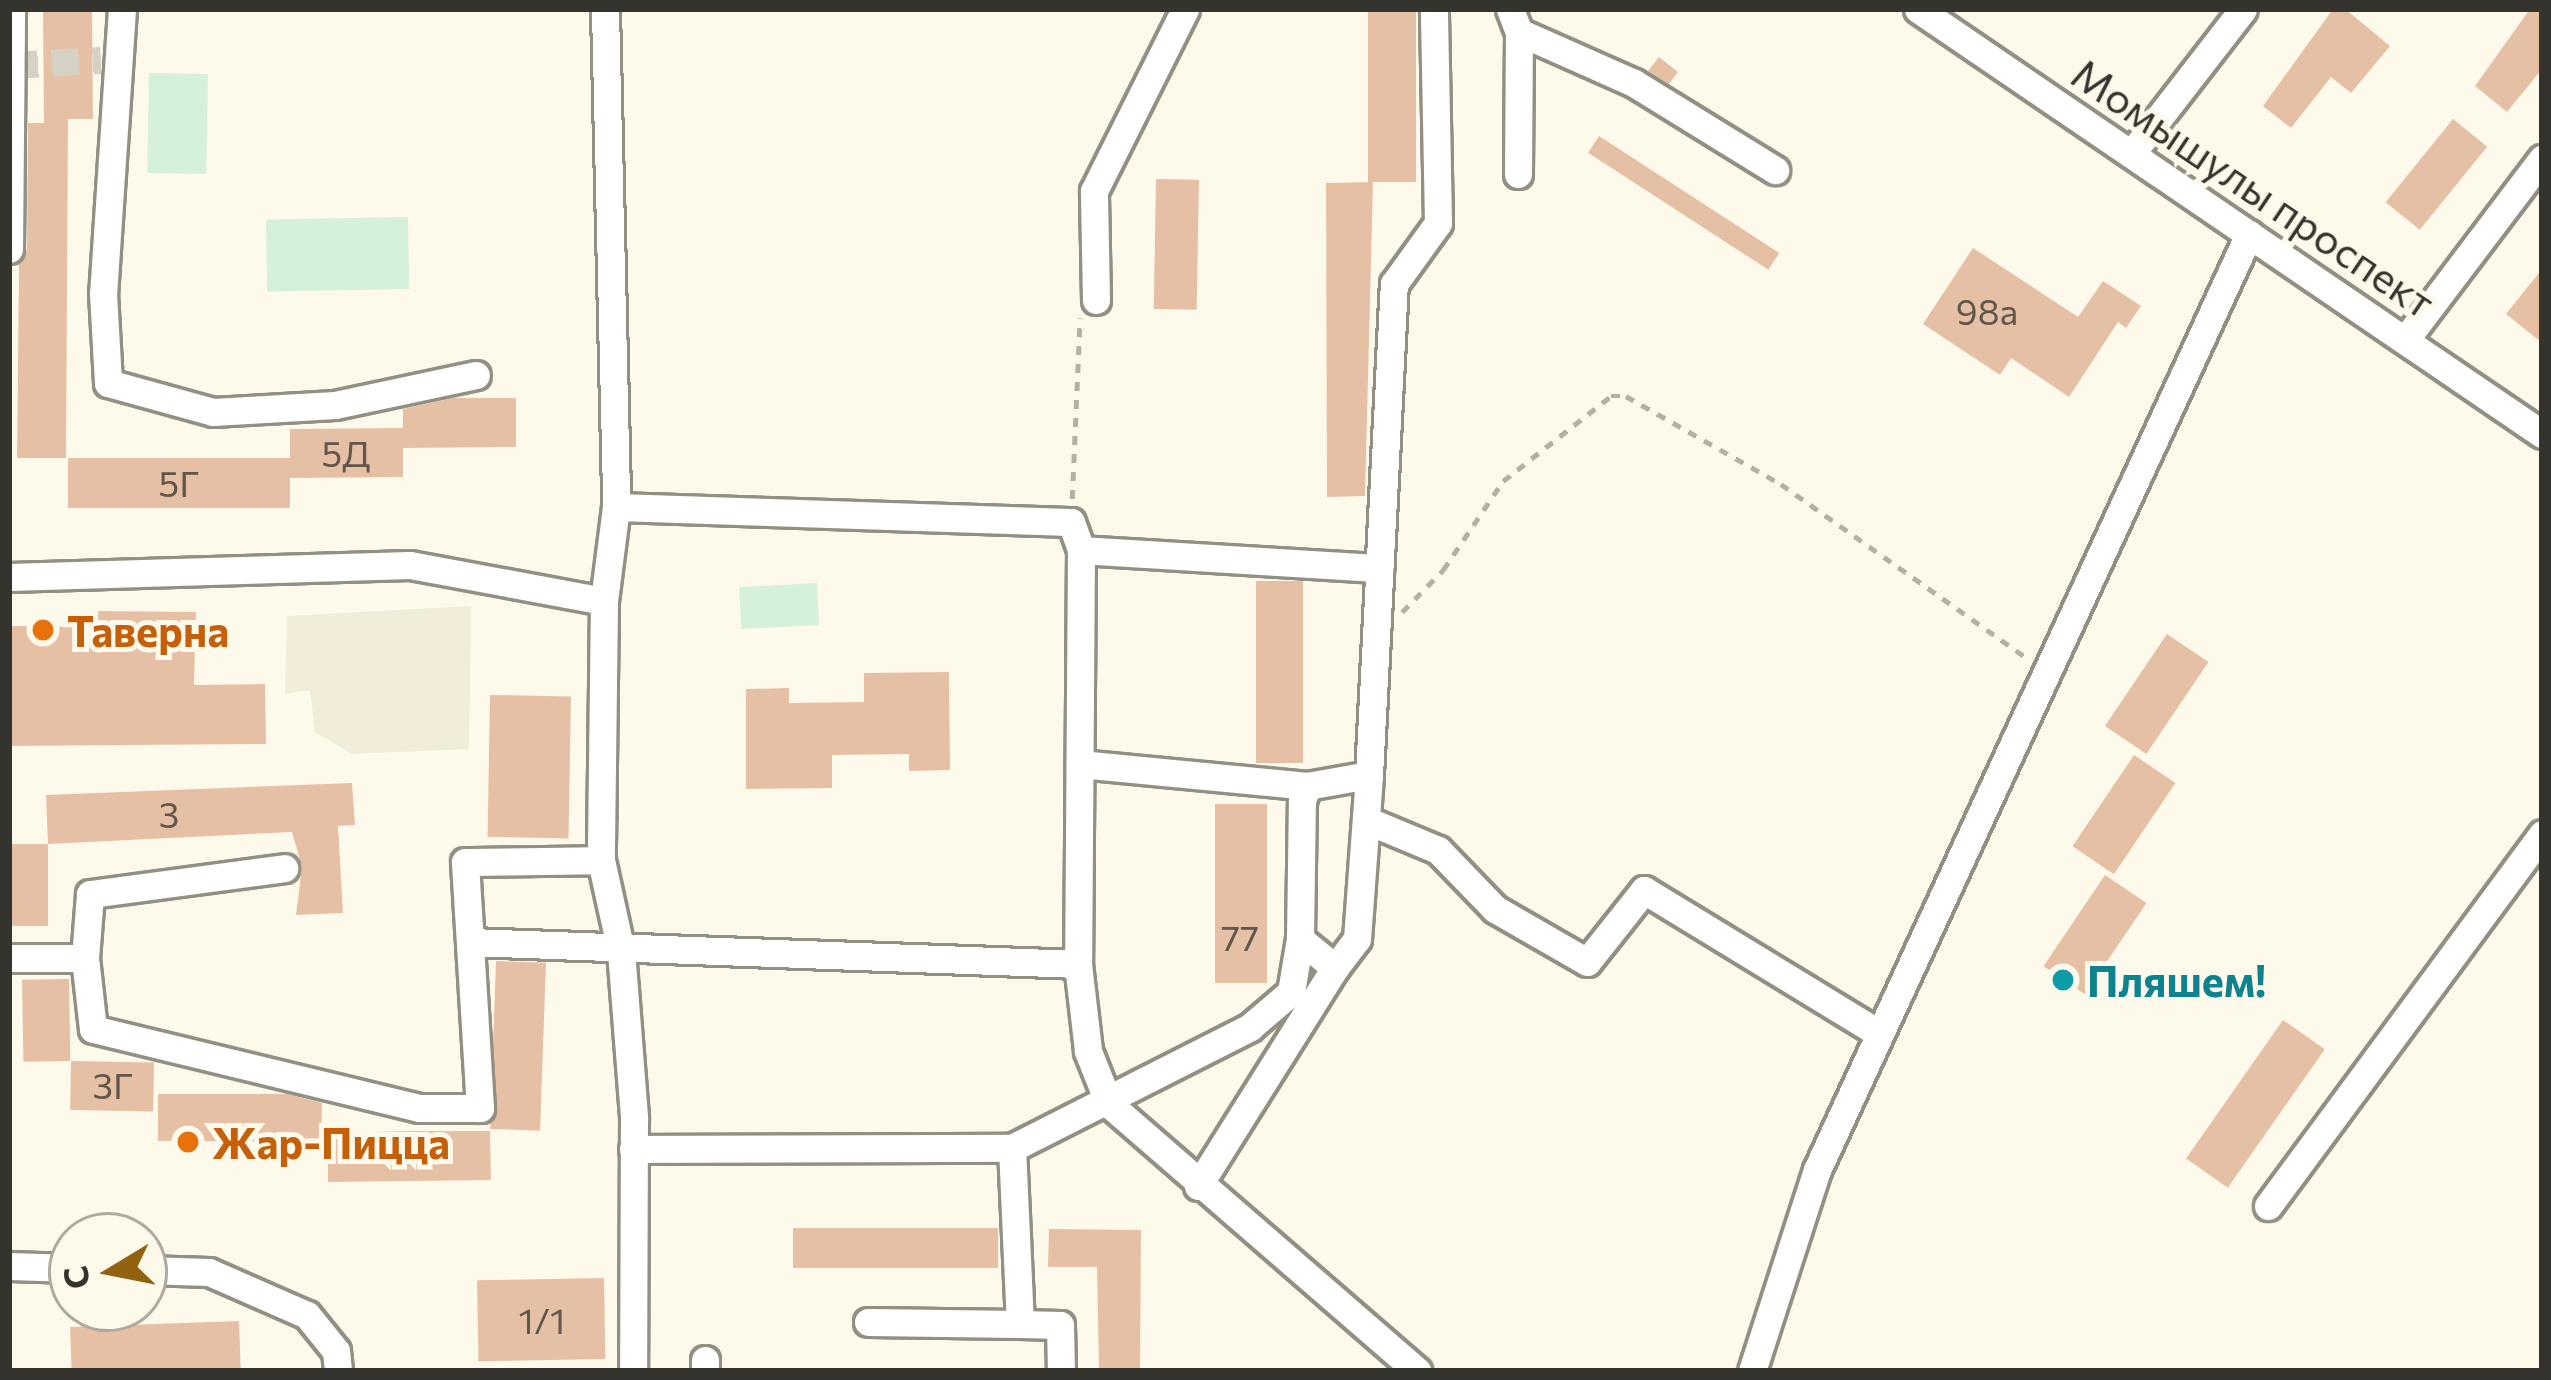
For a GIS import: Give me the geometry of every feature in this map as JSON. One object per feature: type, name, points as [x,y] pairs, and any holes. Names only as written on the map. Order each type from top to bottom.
[{"type":"street","points":[[9,249],[11,9]]},
{"type":"street","points":[[122,9],[110,59],[103,293],[108,383],[213,412],[335,404],[476,375]]},
{"type":"street","points":[[605,9],[616,507],[604,601],[601,860],[621,951],[633,1149],[633,1371]]},
{"type":"street","points":[[1096,300],[1094,191],[1185,9]]},
{"type":"street","points":[[1198,1186],[1357,939],[1394,284],[1438,223],[1434,9]]},
{"type":"street","name":"Момышулы проспект","points":[[1918,9],[2542,434]]},
{"type":"street","points":[[2132,154],[2243,9]]},
{"type":"street","points":[[1518,174],[1515,21],[1634,83],[1775,170]]},
{"type":"street","points":[[2405,340],[2542,159]]},
{"type":"street","points":[[1752,1371],[1817,1170],[2249,234]]},
{"type":"street","points":[[616,507],[1071,522],[1081,550],[1078,964],[1088,1052],[1109,1104],[1198,1186],[1417,1371]]},
{"type":"street","points":[[1081,550],[1379,568]]},
{"type":"street","points":[[9,577],[410,565],[604,601]]},
{"type":"street","points":[[1080,764],[1307,786],[1369,775]]},
{"type":"street","points":[[633,1149],[1012,1148],[1109,1104],[1200,1046],[1250,1027],[1291,992],[1300,939],[1307,786]]},
{"type":"street","points":[[1366,820],[1438,850],[1495,909],[1587,962],[1644,890],[1880,1034]]},
{"type":"street","points":[[2268,1206],[2542,834]]},
{"type":"street","points":[[284,868],[90,894],[85,958],[92,1029],[420,1108],[480,1108],[465,862],[601,860]]},
{"type":"street","points":[[1300,939],[1335,968]]},
{"type":"street","points":[[470,942],[1078,964]]},
{"type":"street","points":[[9,958],[85,958]]},
{"type":"street","points":[[1012,1148],[1020,1324]]},
{"type":"street","points":[[9,1266],[48,1267]]},
{"type":"street","points":[[168,1271],[209,1272],[307,1315],[336,1352],[338,1371],[366,1371]]},
{"type":"street","points":[[868,1322],[1060,1325],[1061,1371]]},
{"type":"path","points":[[1071,522],[1080,320],[1096,300]]},
{"type":"path","points":[[1375,640],[1443,570],[1503,481],[1611,396],[1626,396],[1781,484],[2048,672]]},
{"type":"shaded area","points":[[471,606],[469,749],[352,754],[315,732],[310,690],[285,694],[287,616]]},
{"type":"green space","points":[[149,73],[208,74],[206,174],[147,173]]},
{"type":"green space","points":[[408,217],[409,289],[267,291],[266,219]]},
{"type":"green space","points":[[817,583],[819,625],[741,629],[739,587]]},
{"type":"building","points":[[43,9],[92,9],[93,119],[68,119],[66,458],[17,458],[19,264],[27,249],[28,123],[44,123]]},
{"type":"building","points":[[1368,9],[1416,9],[1416,182],[1368,182]]},
{"type":"building","points":[[2333,9],[2345,9],[2390,46],[2351,93],[2331,77],[2291,128],[2263,106]]},
{"type":"building","points":[[2530,9],[2542,9],[2542,69],[2507,112],[2475,86]]},
{"type":"building","points":[[1659,57],[1678,72],[1669,84],[1648,71]]},
{"type":"building","points":[[2453,119],[2487,147],[2420,230],[2386,202]]},
{"type":"building","points":[[1599,136],[1779,253],[1768,270],[1588,153]]},
{"type":"building","points":[[1156,179],[1199,180],[1197,310],[1154,309]]},
{"type":"building","points":[[1373,182],[1365,496],[1327,497],[1326,183]]},
{"type":"building","points":[[1973,248],[2078,317],[2103,281],[2141,306],[2126,328],[2118,322],[2069,397],[2011,358],[2000,375],[1923,324]]},
{"type":"building","points":[[2542,269],[2542,343],[2506,314]]},
{"type":"building","points":[[454,398],[516,398],[516,447],[403,448],[403,477],[290,478],[290,508],[68,508],[68,458],[290,458],[290,429],[403,428],[403,409]]},
{"type":"building","points":[[1256,581],[1303,581],[1303,763],[1256,763]]},
{"type":"building","points":[[93,611],[196,612],[194,685],[265,684],[266,744],[9,746],[9,626],[93,627]]},
{"type":"building","points":[[2167,634],[2208,662],[2146,754],[2105,726]]},
{"type":"building","points":[[949,672],[950,770],[909,771],[909,754],[832,755],[832,788],[746,789],[746,689],[789,688],[789,703],[864,702],[864,673]]},
{"type":"building","points":[[490,695],[571,696],[569,838],[488,837]]},
{"type":"building","points":[[2134,755],[2175,783],[2114,874],[2072,846]]},
{"type":"building","points":[[352,783],[355,825],[338,826],[343,913],[296,915],[302,867],[292,832],[48,844],[46,795]]},
{"type":"building","points":[[1215,804],[1267,804],[1267,983],[1215,983]]},
{"type":"building","points":[[9,844],[48,844],[48,926],[9,926]]},
{"type":"building","points":[[2105,875],[2146,903],[2085,994],[2043,966]]},
{"type":"building","points":[[496,961],[546,963],[540,1131],[490,1129]]},
{"type":"building","points":[[69,979],[70,1061],[23,1062],[22,980]]},
{"type":"building","points":[[2283,1020],[2325,1049],[2228,1188],[2186,1158]]},
{"type":"building","points":[[71,1061],[154,1062],[153,1111],[70,1110]]},
{"type":"building","points":[[158,1094],[287,1094],[322,1103],[321,1142],[158,1141]]},
{"type":"building","points":[[490,1131],[491,1180],[328,1182],[328,1133]]},
{"type":"building","points":[[793,1228],[998,1228],[998,1268],[793,1268]]},
{"type":"building","points":[[1049,1229],[1141,1230],[1140,1371],[1099,1371],[1097,1267],[1048,1267]]},
{"type":"building","points":[[604,1278],[605,1359],[478,1361],[477,1280]]},
{"type":"building","points":[[239,1321],[241,1369],[72,1371],[70,1332],[168,1332],[168,1323]]},
{"type":"tunnel","points":[[11,65],[101,60]]},
{"type":"place","name":"Таверна","points":[[43,630]]},
{"type":"place","name":"Пляшем!","points":[[2063,980]]},
{"type":"place","name":"Жар-Пицца","points":[[188,1142]]}]
